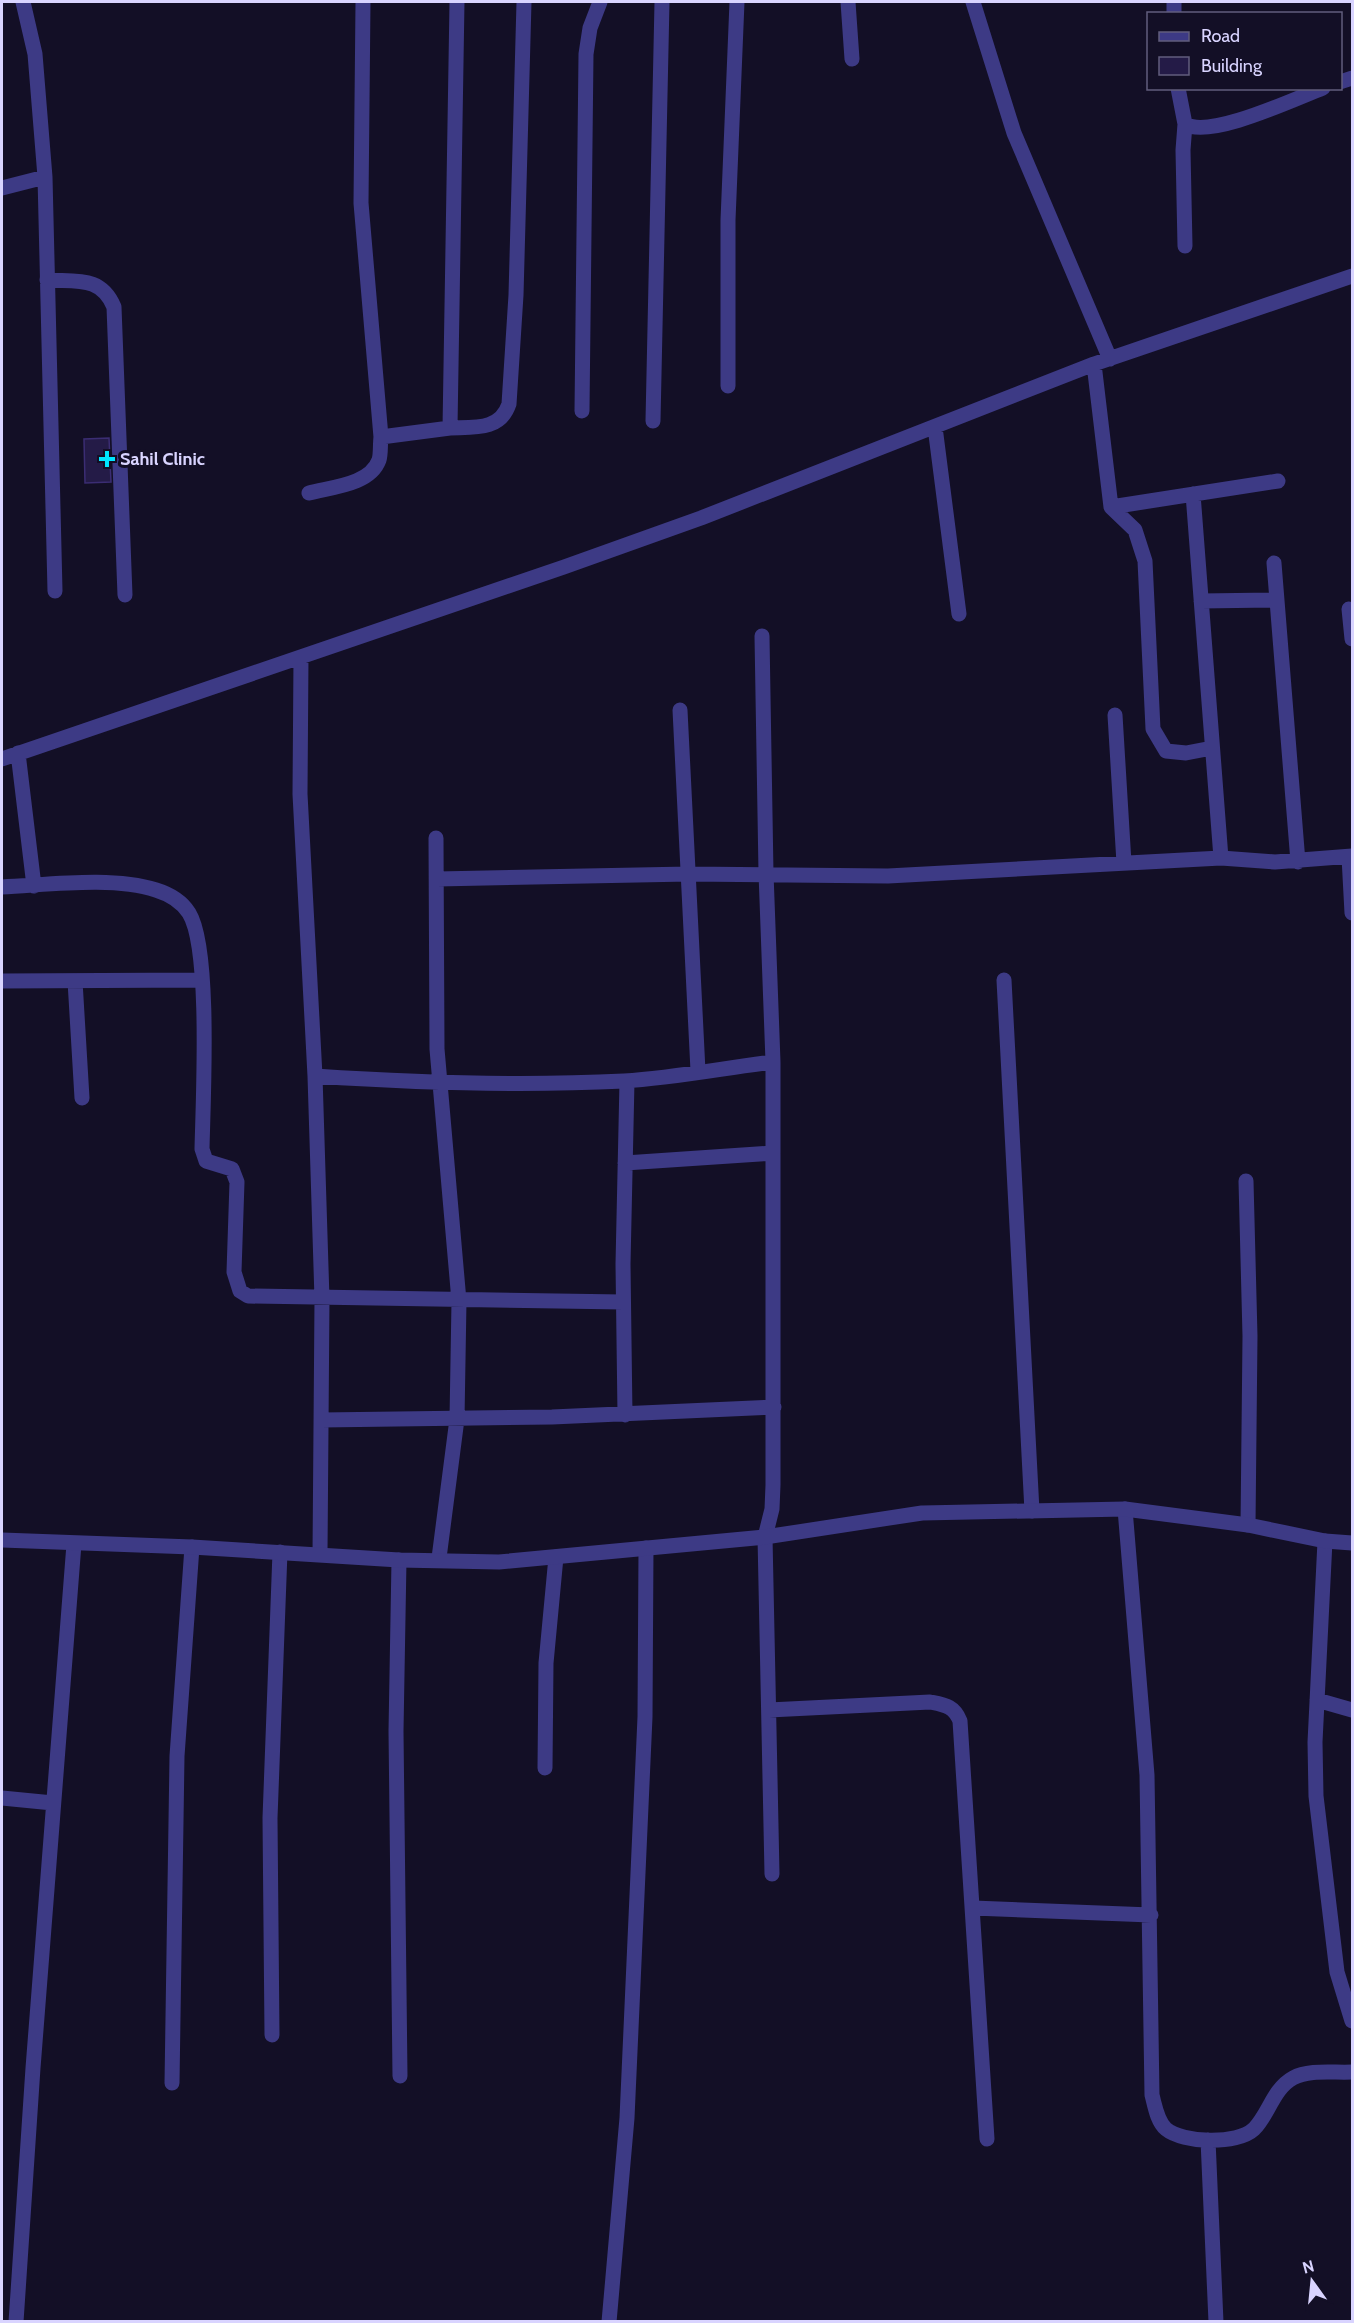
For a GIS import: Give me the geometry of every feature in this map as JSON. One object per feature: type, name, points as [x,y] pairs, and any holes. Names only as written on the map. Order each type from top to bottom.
[{"type":"street","points":[[23,2],[34,54],[45,177],[55,591]]},
{"type":"street","points":[[309,493],[350,483],[369,475],[379,460],[381,437],[361,203],[363,2]]},
{"type":"street","points":[[450,428],[457,2]]},
{"type":"street","points":[[381,437],[490,425],[502,419],[509,404],[516,295],[524,2]]},
{"type":"street","points":[[582,411],[586,54],[590,28],[600,2]]},
{"type":"street","points":[[653,421],[662,2]]},
{"type":"street","points":[[728,386],[728,220],[737,2]]},
{"type":"street","points":[[848,2],[852,59]]},
{"type":"street","points":[[972,2],[1014,133],[1110,359]]},
{"type":"street","points":[[1178,90],[1185,124],[1185,246]]},
{"type":"street","points":[[1185,124],[1194,129],[1205,129],[1228,123],[1318,90]]},
{"type":"street","points":[[2,188],[45,177]]},
{"type":"street","points":[[2,759],[690,522],[1094,364],[1353,276]]},
{"type":"street","points":[[47,280],[94,284],[109,294],[114,307],[125,595]]},
{"type":"street","points":[[1094,364],[1111,507],[1135,530],[1145,561],[1153,729],[1166,750],[1186,753],[1212,748]]},
{"type":"street","points":[[935,427],[959,614]]},
{"type":"street","points":[[1111,507],[1278,481]]},
{"type":"street","points":[[1193,494],[1221,858]]},
{"type":"street","points":[[1275,563],[1298,862]]},
{"type":"street","points":[[1201,601],[1277,600]]},
{"type":"street","points":[[1349,609],[1353,639]]},
{"type":"street","points":[[762,636],[766,873],[773,1062],[774,1407],[772,1509],[765,1537],[772,1874]]},
{"type":"street","points":[[301,657],[300,794],[315,1076],[322,1299],[320,1554]]},
{"type":"street","points":[[680,710],[698,1071]]},
{"type":"street","points":[[1115,715],[1124,863]]},
{"type":"street","points":[[18,753],[34,886]]},
{"type":"street","points":[[436,838],[439,1084],[459,1301],[456,1419],[439,1558]]},
{"type":"street","points":[[437,879],[766,873],[888,876],[1221,858],[1298,862],[1351,856],[1353,913]]},
{"type":"street","points":[[2,887],[131,884],[157,890],[178,900],[189,914],[197,934],[201,980],[202,1149],[206,1161],[232,1169],[237,1182],[234,1272],[240,1291],[248,1296],[322,1299],[623,1302]]},
{"type":"street","points":[[2,981],[201,980]]},
{"type":"street","points":[[1004,980],[1032,1511]]},
{"type":"street","points":[[75,981],[82,1098]]},
{"type":"street","points":[[315,1076],[439,1084],[627,1080],[773,1062]]},
{"type":"street","points":[[626,1415],[623,1302],[627,1080]]},
{"type":"street","points":[[625,1163],[773,1154]]},
{"type":"street","points":[[1246,1181],[1250,1336],[1248,1525]]},
{"type":"street","points":[[321,1420],[626,1415],[774,1407]]},
{"type":"street","points":[[1125,1509],[1147,1775],[1151,1915],[1152,2095],[1157,2114],[1166,2129],[1191,2138],[1224,2141],[1240,2138],[1254,2130],[1282,2087],[1293,2078],[1306,2073],[1353,2072]]},
{"type":"street","points":[[2,1540],[192,1547],[399,1560],[439,1558],[499,1562],[765,1537],[922,1513],[1125,1509],[1248,1525],[1325,1541],[1353,1543]]},
{"type":"street","points":[[1325,1541],[1317,1700],[1316,1796],[1337,1972],[1353,2021]]},
{"type":"street","points":[[16,2322],[74,1544]]},
{"type":"street","points":[[172,2083],[177,1755],[192,1547]]},
{"type":"street","points":[[609,2322],[627,2118],[645,1717],[646,1548]]},
{"type":"street","points":[[273,2035],[270,1818],[280,1552]]},
{"type":"street","points":[[545,1768],[546,1663],[555,1557]]},
{"type":"street","points":[[399,1560],[396,1731],[400,2076]]},
{"type":"street","points":[[1317,1700],[1353,1710]]},
{"type":"street","points":[[769,1710],[930,1702],[947,1705],[956,1711],[960,1721],[987,2139]]},
{"type":"street","points":[[2,1798],[53,1803]]},
{"type":"street","points":[[973,1908],[1151,1915]]},
{"type":"street","points":[[1208,2140],[1216,2322]]},
{"type":"building","points":[[109,438],[111,482],[85,483],[84,439]]},
{"type":"place","name":"Sahil Clinic","points":[[107,459]]}]
